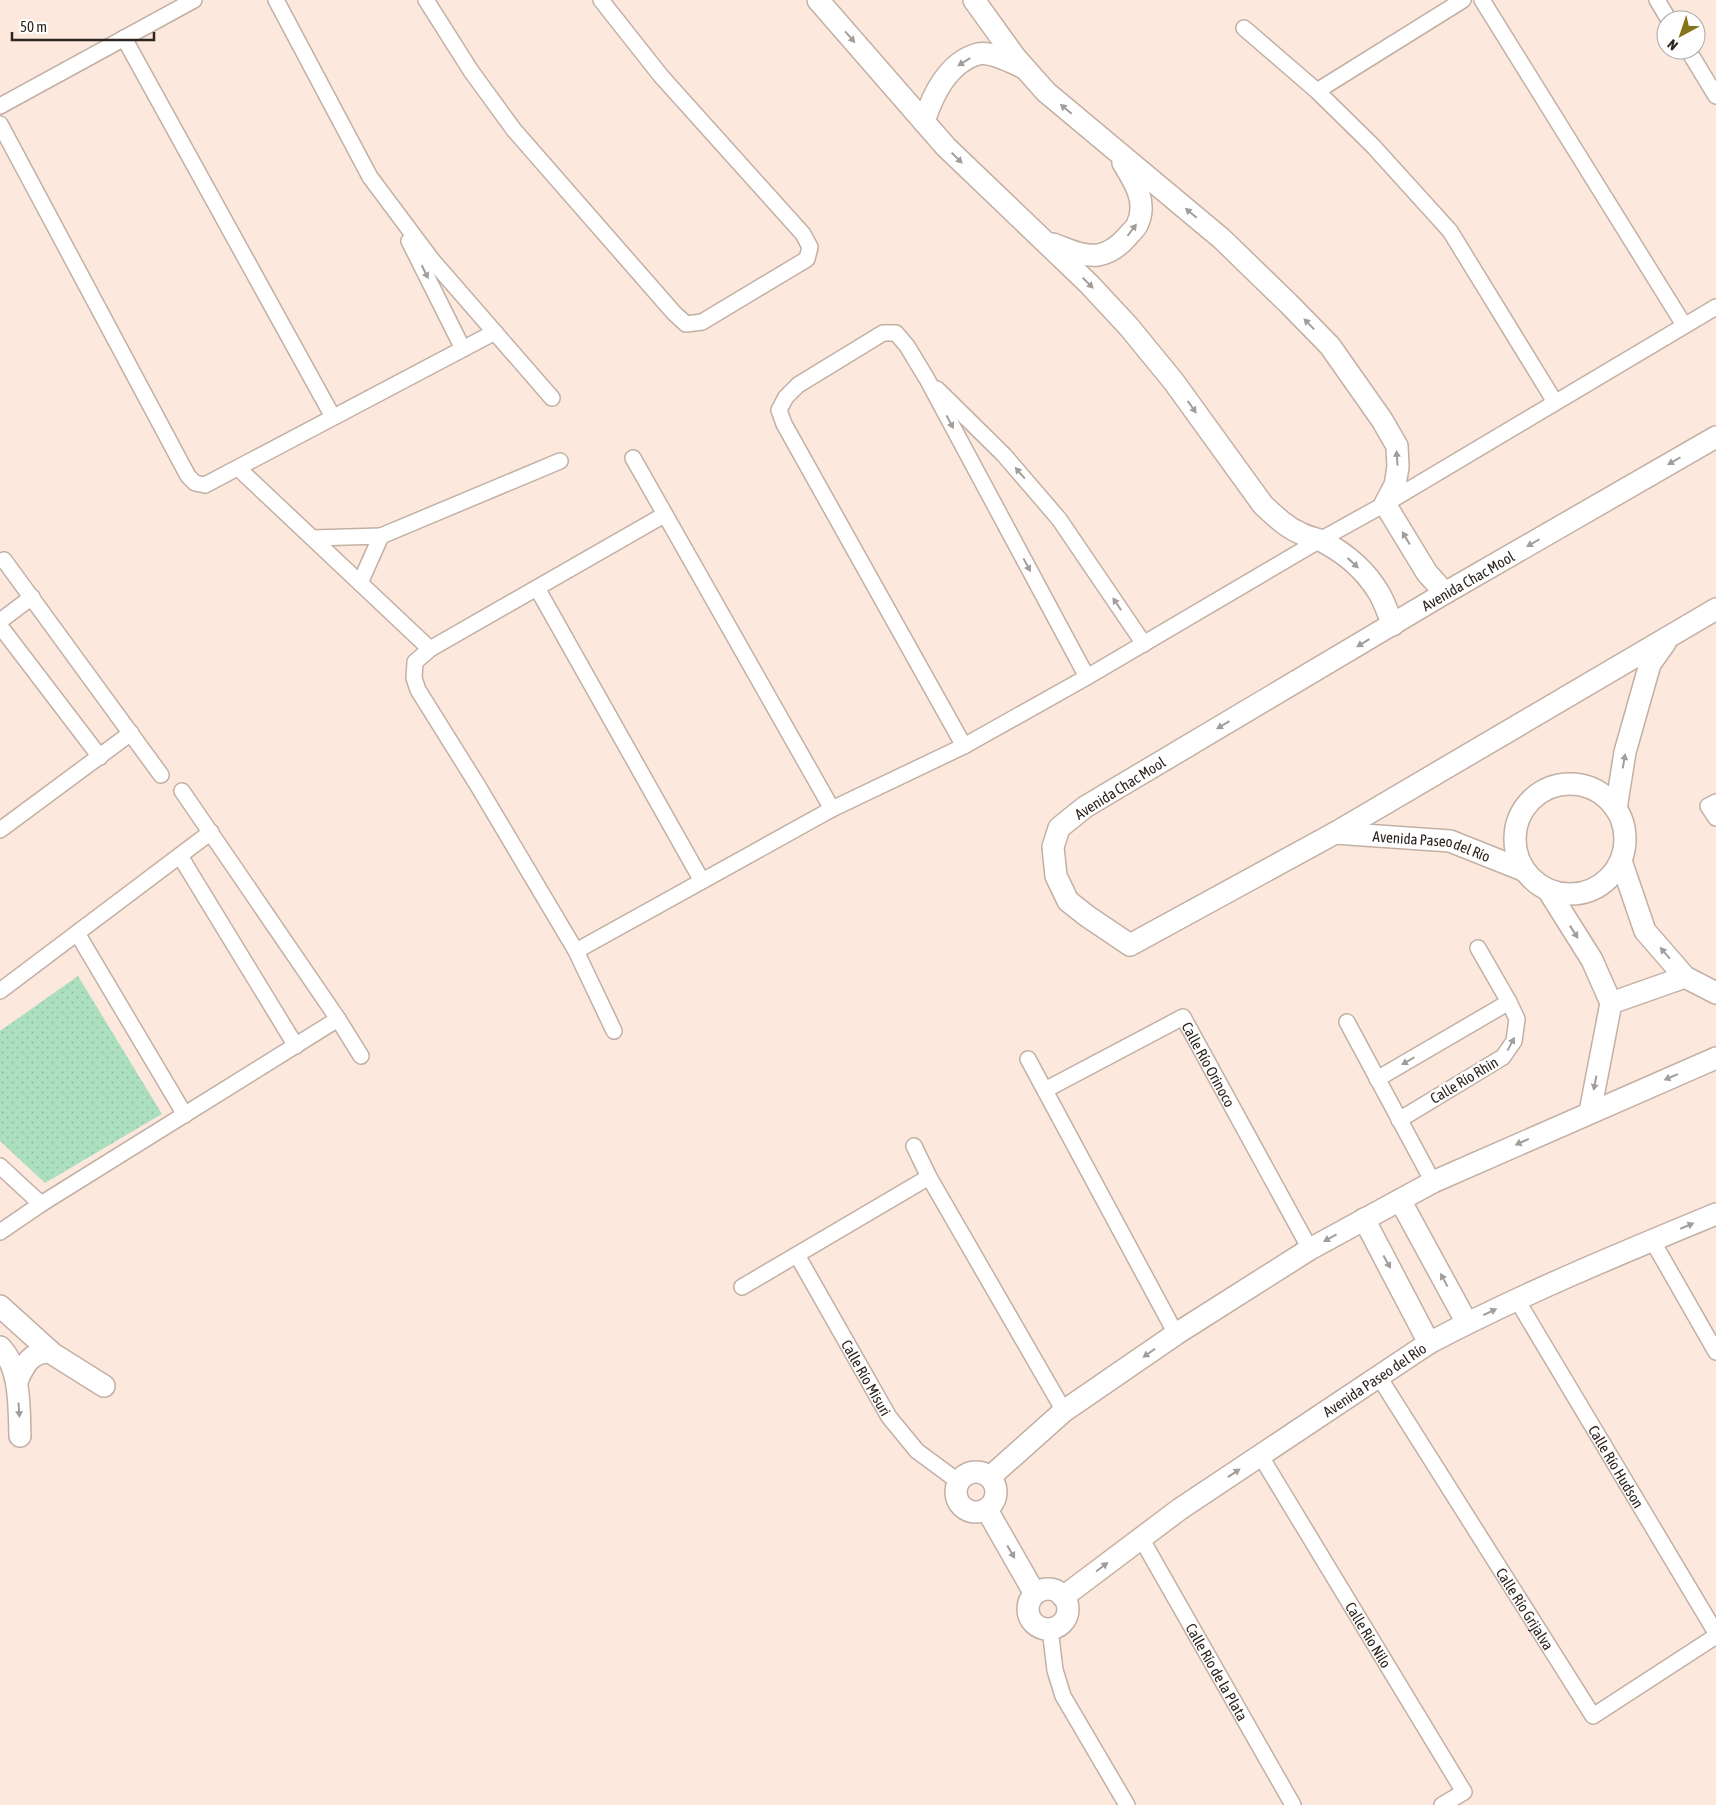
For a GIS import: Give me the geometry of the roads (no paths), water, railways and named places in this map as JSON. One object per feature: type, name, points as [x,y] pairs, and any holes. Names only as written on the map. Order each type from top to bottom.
[{"type":"street","points":[[0,106],[194,0]]},
{"type":"street","points":[[276,0],[370,177],[395,213],[432,260],[552,398]]},
{"type":"street","points":[[426,0],[471,71],[514,130],[674,313],[686,324],[702,322],[807,258],[810,247],[803,234],[661,76],[601,0]]},
{"type":"street","points":[[818,0],[946,147],[1090,284],[1174,382],[1263,506],[1282,522],[1300,533],[1320,540],[1343,554],[1368,577],[1379,594],[1393,625]]},
{"type":"street","points":[[974,0],[1015,57],[1046,92],[1222,239],[1330,346],[1382,420],[1397,446],[1398,467],[1395,485],[1385,504]]},
{"type":"street","points":[[1317,91],[1462,0]]},
{"type":"street","points":[[1482,0],[1684,325]]},
{"type":"street","points":[[1244,28],[1317,91],[1386,160],[1450,231],[1555,402]]},
{"type":"street","points":[[124,38],[333,417]]},
{"type":"street","points":[[924,122],[929,104],[939,87],[961,63],[979,54],[999,56],[1025,68]]},
{"type":"street","points":[[1694,60],[1716,96]]},
{"type":"street","points":[[0,124],[188,476],[195,483],[205,485],[495,332]]},
{"type":"street","points":[[1043,241],[1081,254],[1097,255],[1113,250],[1137,225],[1142,204],[1136,184],[1114,149]]},
{"type":"street","points":[[395,213],[463,349]]},
{"type":"street","points":[[576,952],[832,809],[964,746],[1087,678],[1320,540],[1385,504],[1716,307]]},
{"type":"street","points":[[964,746],[784,424],[779,410],[786,397],[798,385],[883,333],[896,333],[907,346],[1087,678]]},
{"type":"street","points":[[926,379],[1004,455],[1059,519],[1144,644]]},
{"type":"street","name":"Avenida Chac Mool","points":[[1716,437],[1445,594],[1085,807],[1059,828],[1053,847],[1056,876],[1068,901],[1130,945],[1335,833],[1716,609]]},
{"type":"street","points":[[633,458],[832,809]]},
{"type":"street","points":[[313,538],[381,536],[560,461]]},
{"type":"street","points":[[238,468],[430,649]]},
{"type":"street","points":[[1385,504],[1427,572],[1445,594]]},
{"type":"street","points":[[614,1031],[576,952],[478,786],[418,690],[414,678],[415,662],[430,649],[664,515]]},
{"type":"street","points":[[360,583],[381,536]]},
{"type":"street","points":[[4,560],[161,776]]},
{"type":"street","points":[[537,588],[702,881]]},
{"type":"street","points":[[0,621],[32,597]]},
{"type":"street","points":[[0,626],[100,757]]},
{"type":"street","points":[[1616,809],[1626,752],[1650,664],[1670,636]]},
{"type":"street","points":[[0,830],[131,733]]},
{"type":"street","points":[[1572,784],[1588,787],[1604,796],[1616,809],[1624,826],[1625,843],[1621,861],[1612,876],[1598,887],[1582,894],[1564,895],[1548,890],[1534,882],[1524,870],[1517,855],[1514,838],[1517,820],[1526,805],[1538,794],[1554,786],[1572,784]]},
{"type":"street","points":[[182,791],[338,1019],[361,1056]]},
{"type":"street","points":[[1716,802],[1708,806],[1716,818]]},
{"type":"street","points":[[0,991],[211,832]]},
{"type":"street","name":"Avenida Paseo del Río","points":[[1335,833],[1450,841],[1524,870]]},
{"type":"street","points":[[180,856],[296,1046]]},
{"type":"street","points":[[1621,861],[1645,931],[1685,976],[1716,993]]},
{"type":"street","points":[[1548,890],[1592,960],[1611,1003],[1590,1112]]},
{"type":"street","points":[[77,934],[185,1115]]},
{"type":"street","name":"Calle Río Rhin","points":[[1399,1120],[1504,1057],[1514,1041],[1517,1019],[1478,948]]},
{"type":"street","points":[[1611,1003],[1685,976]]},
{"type":"street","points":[[1377,1079],[1509,1002]]},
{"type":"street","name":"Calle Río Orinoco","points":[[1045,1090],[1183,1017],[1310,1249]]},
{"type":"street","points":[[0,1232],[41,1204],[338,1019]]},
{"type":"street","points":[[1347,1022],[1433,1182]]},
{"type":"street","points":[[990,1477],[1064,1411],[1176,1334],[1310,1249],[1433,1182],[1716,1058]]},
{"type":"street","points":[[1028,1059],[1176,1334]]},
{"type":"street","points":[[914,1146],[929,1177],[1064,1411]]},
{"type":"street","points":[[0,1166],[41,1204]]},
{"type":"street","points":[[742,1287],[929,1177]]},
{"type":"street","points":[[1400,1200],[1467,1323]]},
{"type":"street","name":"Avenida Paseo del Río","points":[[1063,1597],[1180,1509],[1429,1343],[1517,1300],[1652,1240],[1716,1214]]},
{"type":"street","points":[[1364,1219],[1429,1343]]},
{"type":"street","points":[[1652,1240],[1716,1352]]},
{"type":"street","name":"Calle Río Misuri","points":[[797,1254],[889,1417],[917,1451],[959,1482]]},
{"type":"street","name":"Calle Río Hudson","points":[[1517,1300],[1716,1634]]},
{"type":"street","points":[[0,1306],[51,1352],[104,1386]]},
{"type":"street","points":[[0,1347],[5,1352],[17,1380],[20,1436]]},
{"type":"street","points":[[17,1380],[27,1362],[34,1356],[42,1352],[51,1352]]},
{"type":"street","name":"Calle Río Grijalva","points":[[1379,1377],[1593,1716],[1716,1634]]},
{"type":"street","name":"Calle Río Nilo","points":[[1260,1455],[1464,1792],[1442,1805]]},
{"type":"street","points":[[973,1472],[979,1472],[990,1477],[994,1482],[996,1494],[992,1506],[986,1510],[974,1512],[962,1506],[956,1494],[959,1482],[973,1472]]},
{"type":"street","points":[[986,1510],[1035,1594]]},
{"type":"street","name":"Calle Río de la Plata","points":[[1141,1538],[1293,1805]]},
{"type":"street","points":[[1040,1590],[1053,1590],[1063,1597],[1068,1608],[1061,1624],[1050,1629],[1038,1627],[1029,1617],[1028,1604],[1040,1590]]},
{"type":"street","points":[[1050,1629],[1055,1670],[1063,1696],[1127,1805]]}]
